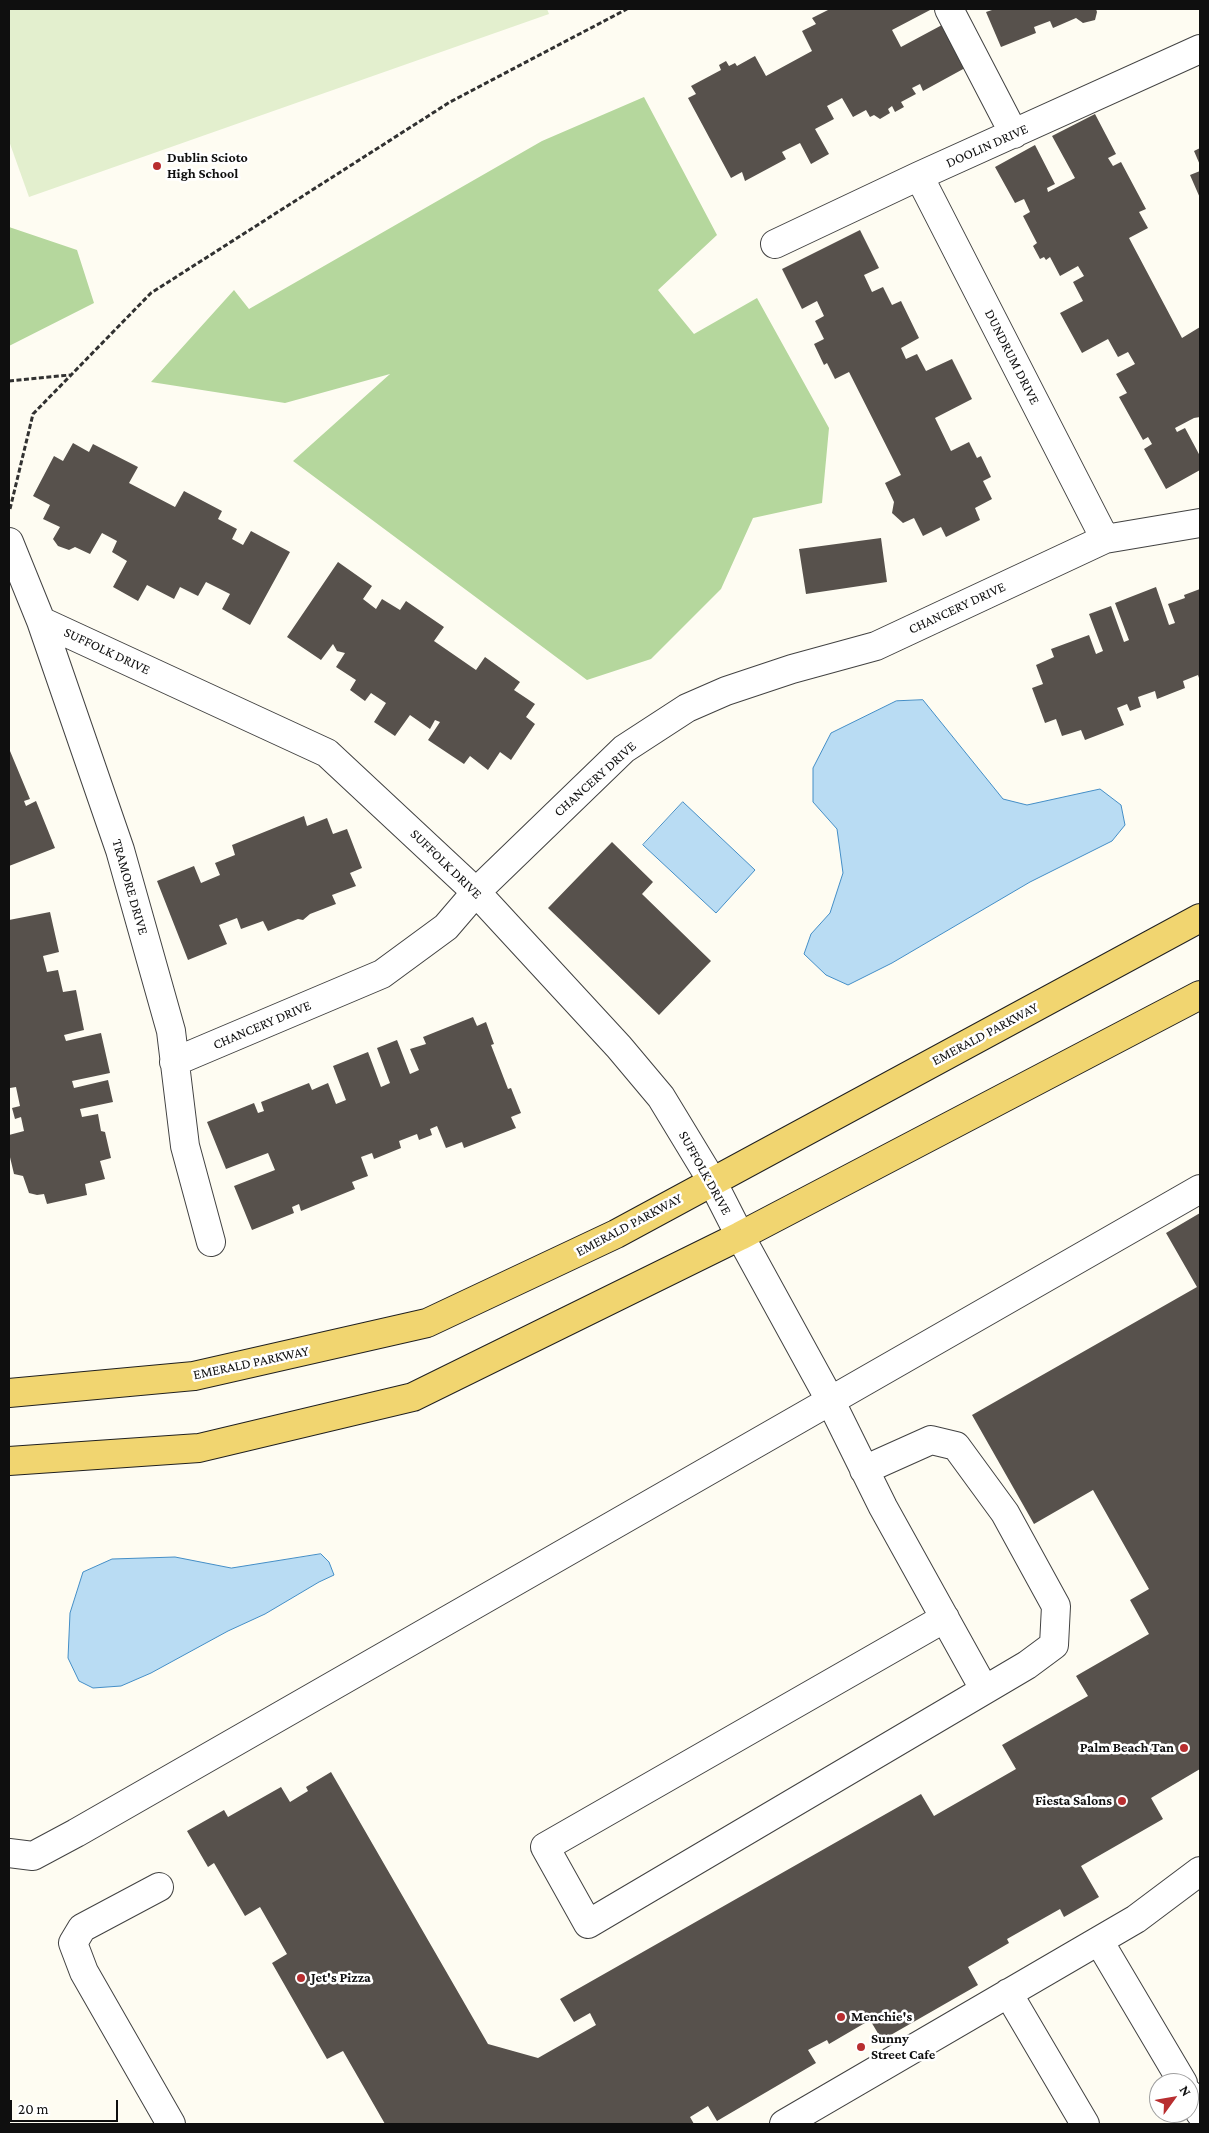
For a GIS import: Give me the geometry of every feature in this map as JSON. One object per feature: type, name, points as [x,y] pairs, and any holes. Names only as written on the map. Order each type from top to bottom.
[{"type":"main road","name":"EMERALD PARKWAY","points":[[9,1393],[194,1376],[427,1322],[616,1234],[1200,918]]},
{"type":"main road","points":[[9,1462],[199,1448],[413,1397],[740,1236],[1200,995]]},
{"type":"street","points":[[949,9],[1014,134]]},
{"type":"street","name":"DOOLIN DRIVE","points":[[775,244],[919,176],[1200,49]]},
{"type":"street","name":"DUNDRUM DRIVE","points":[[919,176],[1105,539]]},
{"type":"street","name":"CHANCERY DRIVE","points":[[174,1062],[382,974],[446,927],[476,892],[624,749],[687,708],[726,691],[792,669],[876,646],[1105,539],[1200,524]]},
{"type":"street","name":"TRAMORE DRIVE","points":[[9,542],[42,621],[120,850],[170,1031],[185,1146],[211,1242]]},
{"type":"street","name":"SUFFOLK DRIVE","points":[[42,621],[327,753],[476,892],[619,1047],[661,1097],[712,1181],[830,1400],[883,1507],[984,1689]]},
{"type":"street","points":[[9,1853],[32,1856],[76,1833],[1200,1189]]},
{"type":"street","points":[[864,1470],[931,1440],[956,1446],[1005,1513],[1056,1606],[1054,1645],[1027,1665],[588,1924],[545,1847],[945,1618]]},
{"type":"street","points":[[784,2124],[1136,1919],[1200,1872]]},
{"type":"street","points":[[159,1886],[82,1928],[73,1943],[84,1972],[171,2124]]},
{"type":"street","points":[[1099,1941],[1177,2073]]},
{"type":"street","points":[[1008,1994],[1084,2124]]},
{"type":"path","points":[[9,514],[32,414],[151,293],[450,102],[627,9]]},
{"type":"path","points":[[9,382],[70,375]]},
{"type":"green space","points":[[9,9],[547,9],[549,14],[29,197],[9,141]]},
{"type":"green space","points":[[644,97],[717,235],[658,290],[694,334],[757,298],[829,428],[822,503],[753,518],[721,589],[651,659],[587,680],[293,461],[390,374],[285,403],[151,382],[234,290],[249,309],[542,141]]},
{"type":"green space","points":[[9,227],[77,250],[94,303],[9,346]]},
{"type":"water","points":[[923,700],[1003,799],[1027,805],[1100,789],[1121,805],[1125,825],[1112,841],[1030,882],[892,963],[848,985],[826,975],[804,954],[811,934],[830,913],[843,873],[837,829],[813,802],[813,768],[831,733],[896,701]]},
{"type":"water","points":[[683,802],[755,870],[716,913],[643,845]]},
{"type":"water","points":[[321,1554],[329,1562],[334,1575],[265,1614],[228,1631],[151,1673],[121,1686],[93,1688],[79,1681],[68,1658],[70,1613],[83,1572],[112,1559],[175,1557],[231,1568]]},
{"type":"building","points":[[830,9],[932,9],[892,30],[901,47],[942,25],[965,68],[923,91],[920,84],[912,88],[916,94],[901,102],[904,107],[895,112],[892,106],[888,109],[890,113],[880,119],[874,115],[870,117],[866,110],[853,117],[842,98],[827,106],[834,119],[815,129],[829,154],[811,164],[800,143],[782,152],[786,159],[745,181],[742,172],[731,178],[688,98],[696,94],[691,86],[721,70],[719,65],[726,61],[729,66],[735,63],[737,66],[755,56],[766,76],[812,51],[802,31],[816,24],[812,18]]},
{"type":"building","points":[[995,9],[1096,9],[1097,12],[1095,20],[1083,23],[1076,18],[1053,28],[1050,21],[1034,27],[1036,33],[1001,47],[986,12]]},
{"type":"building","points":[[1095,114],[1116,154],[1108,158],[1113,166],[1121,162],[1146,209],[1139,212],[1148,228],[1129,238],[1182,338],[1200,327],[1200,417],[1194,418],[1175,428],[1177,432],[1185,428],[1200,456],[1200,470],[1166,489],[1144,449],[1152,444],[1148,437],[1143,440],[1119,397],[1127,393],[1116,374],[1135,364],[1128,352],[1118,357],[1108,339],[1082,353],[1060,313],[1083,301],[1073,282],[1084,276],[1078,266],[1060,276],[1050,257],[1046,260],[1044,257],[1040,259],[1033,246],[1037,243],[1023,216],[1030,212],[1024,199],[1015,203],[995,167],[1035,145],[1055,184],[1047,188],[1048,192],[1075,178],[1052,136]]},
{"type":"building","points":[[1200,148],[1200,165],[1194,151]]},
{"type":"building","points":[[1200,171],[1200,198],[1190,175]]},
{"type":"building","points":[[860,230],[879,268],[864,275],[872,292],[883,287],[892,305],[901,301],[919,338],[901,348],[906,359],[917,354],[926,371],[952,359],[972,399],[935,418],[951,451],[969,442],[977,458],[981,456],[991,477],[983,481],[992,499],[975,508],[980,520],[946,537],[941,527],[923,536],[914,518],[903,523],[892,513],[894,502],[885,483],[901,475],[849,372],[835,379],[827,363],[824,365],[814,344],[824,339],[815,321],[824,316],[817,301],[802,309],[782,269]]},
{"type":"building","points":[[73,443],[89,452],[93,444],[138,467],[129,483],[175,507],[184,491],[222,511],[218,519],[237,529],[232,539],[243,545],[251,531],[290,552],[250,625],[222,609],[230,594],[206,582],[198,596],[180,587],[174,599],[147,585],[138,601],[113,587],[127,561],[112,552],[117,541],[102,533],[90,554],[75,547],[69,550],[58,546],[53,539],[60,527],[43,519],[50,505],[33,496],[54,456],[63,461]]},
{"type":"building","points":[[881,538],[887,582],[806,594],[799,549]]},
{"type":"building","points":[[338,562],[372,586],[363,599],[376,609],[382,599],[400,610],[406,601],[444,627],[434,641],[476,670],[485,657],[520,682],[514,690],[535,704],[526,717],[535,724],[511,760],[500,752],[488,770],[470,756],[464,764],[428,740],[440,722],[435,720],[430,729],[410,715],[395,736],[374,722],[386,703],[371,693],[365,701],[350,690],[356,680],[336,667],[345,653],[337,651],[333,644],[321,660],[287,637]]},
{"type":"building","points":[[1156,587],[1169,625],[1175,623],[1168,604],[1185,598],[1184,595],[1200,589],[1200,681],[1198,675],[1183,681],[1185,688],[1157,699],[1155,691],[1138,697],[1141,707],[1130,711],[1127,704],[1117,708],[1124,725],[1085,740],[1081,730],[1062,736],[1056,719],[1045,723],[1032,688],[1043,684],[1036,665],[1054,657],[1051,649],[1089,635],[1096,654],[1103,651],[1089,614],[1111,606],[1124,642],[1129,640],[1115,603]]},
{"type":"building","points":[[9,751],[30,799],[24,801],[26,806],[36,801],[55,848],[9,866]]},
{"type":"building","points":[[304,816],[307,826],[327,818],[333,834],[347,829],[362,868],[350,873],[356,886],[332,895],[336,904],[310,914],[303,920],[298,919],[268,931],[263,921],[241,929],[237,918],[219,925],[227,944],[188,960],[157,881],[194,866],[201,883],[220,875],[215,863],[235,855],[232,845]]},
{"type":"building","points":[[612,842],[653,882],[642,894],[711,961],[659,1015],[548,908]]},
{"type":"building","points":[[50,912],[59,952],[43,956],[47,972],[58,970],[63,992],[76,990],[84,1030],[64,1035],[66,1041],[101,1033],[110,1073],[72,1081],[74,1088],[108,1080],[113,1102],[80,1109],[82,1117],[98,1114],[101,1131],[105,1132],[111,1158],[100,1161],[105,1179],[85,1184],[87,1195],[47,1204],[44,1194],[29,1193],[23,1176],[14,1174],[9,1153],[9,1135],[24,1131],[21,1117],[15,1119],[12,1108],[20,1106],[16,1087],[10,1088],[9,1083],[9,920]]},
{"type":"building","points":[[473,1017],[477,1026],[486,1022],[494,1044],[491,1045],[508,1089],[511,1088],[521,1113],[511,1117],[516,1128],[464,1148],[462,1142],[446,1148],[437,1126],[430,1129],[432,1135],[419,1140],[417,1134],[399,1141],[401,1148],[374,1159],[372,1153],[361,1157],[368,1176],[352,1182],[355,1189],[301,1211],[299,1204],[292,1207],[294,1213],[252,1230],[234,1186],[275,1170],[268,1153],[226,1169],[207,1122],[254,1103],[258,1113],[264,1111],[261,1102],[309,1083],[312,1090],[328,1083],[336,1104],[346,1100],[333,1066],[368,1052],[381,1087],[390,1083],[377,1048],[397,1040],[410,1074],[419,1070],[410,1049],[426,1044],[423,1037]]},
{"type":"building","points":[[1200,1213],[1200,1769],[1151,1798],[1163,1819],[1081,1866],[1099,1897],[1064,1917],[1060,1909],[1007,1939],[1009,1943],[968,1967],[978,1985],[882,2040],[870,2020],[829,2044],[827,2040],[808,2050],[816,2063],[717,2121],[708,2106],[690,2117],[694,2124],[385,2124],[343,2051],[327,2059],[272,1963],[287,1954],[260,1907],[245,1916],[214,1863],[208,1867],[187,1831],[224,1810],[228,1817],[281,1787],[290,1802],[308,1791],[306,1787],[331,1772],[488,2044],[538,2058],[596,2025],[590,2013],[574,2022],[560,1999],[921,1794],[934,1816],[1016,1769],[1002,1745],[1088,1696],[1076,1676],[1149,1634],[1130,1600],[1149,1589],[1093,1490],[1034,1524],[972,1415],[1197,1287],[1166,1233]]},
{"type":"place","name":"Dublin Scioto High School","points":[[157,166]]},
{"type":"place","name":"Palm Beach Tan","points":[[1184,1748]]},
{"type":"place","name":"Fiesta Salons","points":[[1122,1801]]},
{"type":"place","name":"Jet's Pizza","points":[[301,1978]]},
{"type":"place","name":"Menchie's","points":[[841,2017]]},
{"type":"place","name":"Sunny Street Cafe","points":[[861,2047]]}]
